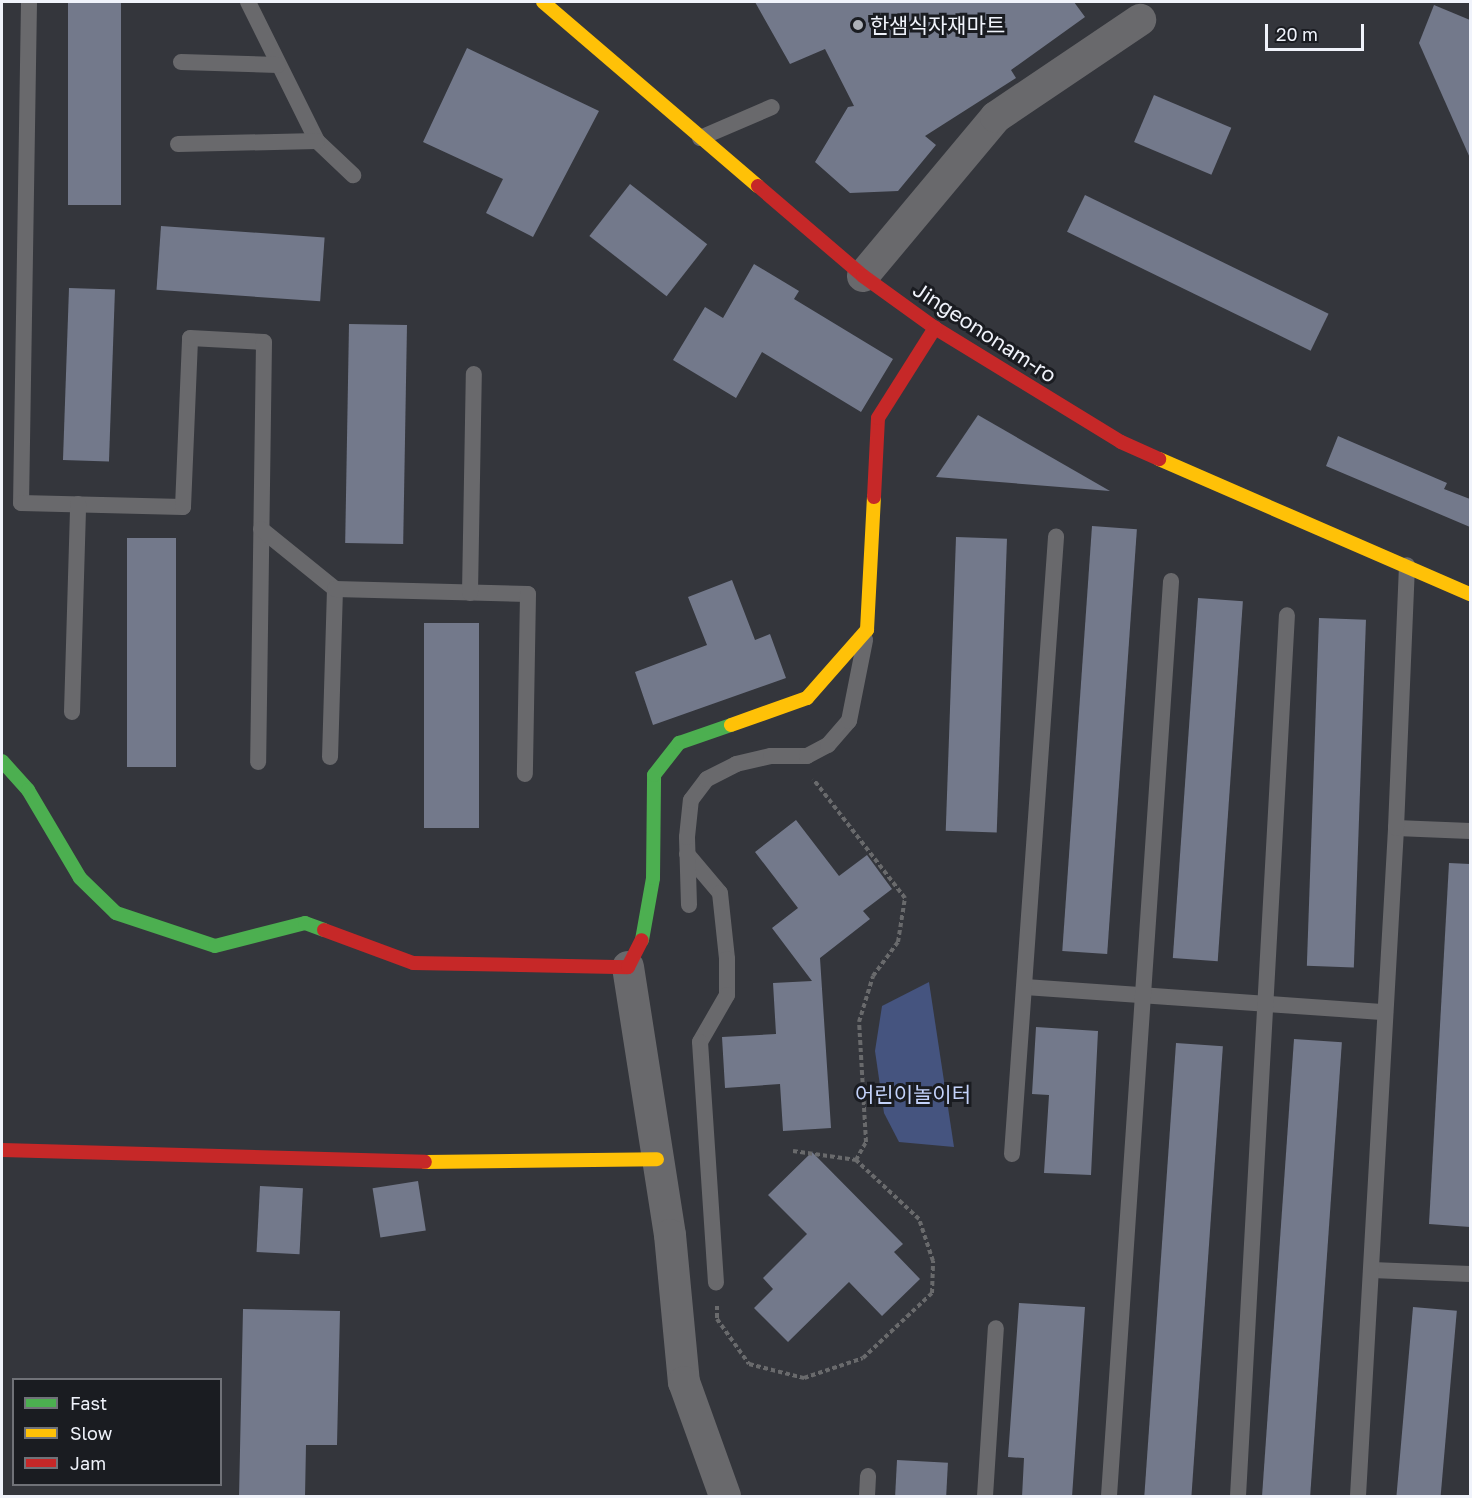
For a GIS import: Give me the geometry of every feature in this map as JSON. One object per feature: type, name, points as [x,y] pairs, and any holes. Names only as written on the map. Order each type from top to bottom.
[{"type":"street","name":"Jingeononam-ro","points":[[543,2],[863,276],[935,328],[1121,442],[1470,594]]},
{"type":"street","points":[[863,276],[996,117],[1140,20]]},
{"type":"street","points":[[725,1497],[684,1383],[670,1235],[628,967],[645,934],[654,878],[654,775],[679,743],[807,698],[867,630],[878,418],[935,328]]},
{"type":"street","points":[[2,761],[28,790],[80,878],[116,913],[215,946],[305,923],[413,963],[628,967]]},
{"type":"street","points":[[2,1150],[201,1153],[340,1163],[657,1159]]},
{"type":"lane","points":[[29,2],[21,503],[183,507],[190,338],[264,342],[258,762]]},
{"type":"lane","points":[[248,2],[317,141],[353,175]]},
{"type":"lane","points":[[181,62],[278,65]]},
{"type":"lane","points":[[700,138],[772,107]]},
{"type":"lane","points":[[178,144],[317,141]]},
{"type":"lane","points":[[470,593],[474,374]]},
{"type":"lane","points":[[72,712],[78,504]]},
{"type":"lane","points":[[261,529],[335,589],[528,594],[525,774]]},
{"type":"lane","points":[[1012,1154],[1056,537]]},
{"type":"lane","points":[[1358,1497],[1396,828],[1407,565]]},
{"type":"lane","points":[[1109,1497],[1171,581]]},
{"type":"lane","points":[[330,757],[335,589]]},
{"type":"lane","points":[[1238,1497],[1287,615]]},
{"type":"lane","points":[[689,905],[687,854],[691,800],[707,779],[736,764],[771,756],[795,758],[828,745],[849,722],[867,630]]},
{"type":"lane","points":[[1396,828],[1470,831]]},
{"type":"lane","points":[[687,854],[720,894],[727,959],[727,995],[700,1042],[716,1282]]},
{"type":"lane","points":[[1025,987],[1385,1012]]},
{"type":"lane","points":[[1372,1270],[1470,1274]]},
{"type":"lane","points":[[985,1497],[996,1328]]},
{"type":"lane","points":[[867,1497],[868,1476]]},
{"type":"path","points":[[795,758],[839,809],[905,898],[898,942],[873,976],[859,1022],[866,1142],[856,1160]]},
{"type":"path","points":[[716,1282],[717,1319],[749,1364],[804,1378],[863,1358],[932,1293],[933,1262],[918,1219],[856,1160],[793,1151]]},
{"type":"green space","name":"어린이놀이터","points":[[929,982],[954,1147],[899,1142],[884,1113],[875,1051],[882,1006]]},
{"type":"building","points":[[68,2],[121,2],[121,205],[68,205]]},
{"type":"building","points":[[755,2],[1074,2],[1085,17],[1011,70],[1016,78],[925,136],[936,145],[898,191],[850,193],[815,162],[848,107],[854,106],[825,49],[790,64]]},
{"type":"building","points":[[1434,5],[1470,20],[1470,158],[1419,43]]},
{"type":"building","points":[[467,48],[599,111],[533,237],[486,213],[503,179],[423,142]]},
{"type":"building","points":[[1154,95],[1231,128],[1211,175],[1134,142]]},
{"type":"building","points":[[630,184],[707,244],[667,296],[589,236]]},
{"type":"building","points":[[1085,195],[1329,314],[1311,351],[1067,232]]},
{"type":"building","points":[[161,226],[325,237],[320,301],[157,290]]},
{"type":"building","points":[[754,264],[799,291],[794,299],[893,359],[861,412],[762,352],[736,398],[673,360],[705,307],[723,318]]},
{"type":"building","points":[[69,288],[115,290],[109,462],[63,460]]},
{"type":"building","points":[[349,324],[407,325],[403,544],[345,543]]},
{"type":"building","points":[[978,415],[1110,491],[936,477]]},
{"type":"building","points":[[1338,436],[1447,483],[1444,489],[1470,499],[1470,527],[1326,466]]},
{"type":"building","points":[[1092,526],[1137,529],[1107,954],[1062,951]]},
{"type":"building","points":[[956,537],[1007,539],[997,833],[946,831]]},
{"type":"building","points":[[127,538],[176,538],[176,767],[127,767]]},
{"type":"building","points":[[732,580],[755,640],[770,634],[786,678],[653,725],[635,672],[707,645],[688,597]]},
{"type":"building","points":[[1198,598],[1243,601],[1218,961],[1173,958]]},
{"type":"building","points":[[1319,618],[1366,620],[1354,967],[1307,966]]},
{"type":"building","points":[[424,623],[479,623],[479,828],[424,828]]},
{"type":"building","points":[[796,820],[839,876],[867,855],[892,889],[863,911],[870,919],[820,958],[831,1128],[783,1131],[780,1084],[725,1088],[722,1037],[776,1034],[773,983],[812,981],[772,928],[798,908],[755,852]]},
{"type":"building","points":[[1449,863],[1470,864],[1470,1227],[1429,1224]]},
{"type":"building","points":[[1036,1027],[1098,1031],[1091,1175],[1044,1173],[1049,1095],[1032,1094]]},
{"type":"building","points":[[1294,1039],[1342,1042],[1310,1496],[1262,1496]]},
{"type":"building","points":[[1176,1043],[1223,1046],[1191,1496],[1144,1496]]},
{"type":"building","points":[[812,1152],[903,1244],[894,1252],[920,1279],[882,1316],[849,1282],[788,1342],[754,1308],[773,1289],[763,1278],[807,1234],[768,1195]]},
{"type":"building","points":[[418,1181],[426,1230],[380,1238],[373,1188]]},
{"type":"building","points":[[260,1186],[303,1188],[299,1254],[257,1252]]},
{"type":"building","points":[[1019,1303],[1085,1307],[1072,1497],[1022,1497],[1024,1458],[1008,1457]]},
{"type":"building","points":[[1413,1307],[1457,1311],[1441,1496],[1396,1496]]},
{"type":"building","points":[[243,1309],[340,1311],[337,1445],[306,1445],[305,1497],[239,1497]]},
{"type":"building","points":[[897,1460],[948,1463],[946,1496],[895,1496]]},
{"type":"traffic: fast","points":[[642,940],[653,878],[654,775],[679,743],[731,725]]},
{"type":"traffic: fast","points":[[2,761],[28,790],[80,878],[116,913],[215,946],[305,923],[324,930]]},
{"type":"traffic: slow","points":[[543,2],[758,186]]},
{"type":"traffic: slow","points":[[1159,459],[1470,594]]},
{"type":"traffic: slow","points":[[731,725],[807,698],[867,630],[874,497]]},
{"type":"traffic: slow","points":[[425,1162],[657,1159]]},
{"type":"traffic: jam","points":[[758,186],[863,276],[935,328],[1121,442],[1159,459]]},
{"type":"traffic: jam","points":[[874,497],[878,418],[935,328]]},
{"type":"traffic: jam","points":[[324,930],[413,963],[628,967],[642,940]]},
{"type":"traffic: jam","points":[[2,1150],[425,1162]]},
{"type":"place","name":"한샘식자재마트","points":[[858,25]]}]
